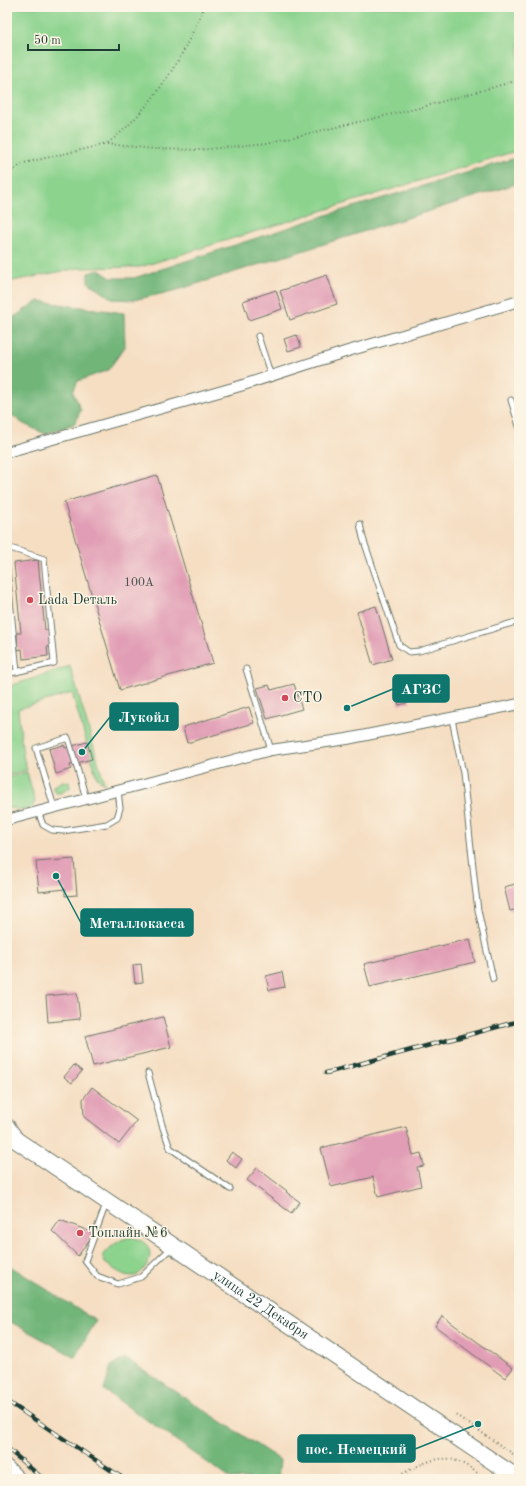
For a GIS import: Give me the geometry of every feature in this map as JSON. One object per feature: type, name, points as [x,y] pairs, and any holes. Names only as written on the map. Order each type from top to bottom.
[{"type":"main road","name":"улица 22 Декабря","points":[[7,1127],[12,1138],[519,1479]]},
{"type":"street","points":[[7,452],[61,438],[519,301]]},
{"type":"street","points":[[7,820],[271,750],[347,739],[452,719],[519,704]]},
{"type":"street","points":[[7,1465],[21,1479]]},
{"type":"lane","points":[[258,336],[271,376]]},
{"type":"lane","points":[[511,400],[519,426]]},
{"type":"lane","points":[[360,524],[363,538],[399,646],[410,652],[419,651],[519,621]]},
{"type":"lane","points":[[7,547],[44,559],[54,662],[7,674]]},
{"type":"lane","points":[[7,569],[17,672]]},
{"type":"lane","points":[[246,669],[271,750]]},
{"type":"lane","points":[[452,719],[463,773],[476,894],[493,979]]},
{"type":"lane","points":[[54,807],[36,748],[68,738],[86,798]]},
{"type":"lane","points":[[38,812],[43,825],[52,830],[63,831],[107,824],[117,818],[120,808],[118,790]]},
{"type":"lane","points":[[148,1073],[162,1125],[170,1148],[230,1189]]},
{"type":"lane","points":[[107,1201],[85,1261],[96,1276],[118,1284],[141,1277],[173,1246]]},
{"type":"path","points":[[107,144],[120,134],[155,95],[184,49],[204,7]]},
{"type":"path","points":[[7,178],[12,171],[24,164],[107,144],[154,149],[199,150],[268,143],[419,108],[519,80]]},
{"type":"path","points":[[456,1415],[519,1458]]},
{"type":"path","points":[[392,1479],[428,1461],[444,1458],[458,1461],[486,1479]]},
{"type":"green space","points":[[7,7],[519,7],[519,150],[140,267],[79,268],[7,282]]},
{"type":"green space","points":[[519,157],[519,183],[174,291],[134,300],[112,299],[88,282],[88,273],[99,270],[111,278],[134,278],[330,214]]},
{"type":"green space","points":[[38,301],[124,313],[125,347],[108,370],[78,381],[73,392],[81,410],[74,424],[45,434],[22,423],[7,411],[8,321]]},
{"type":"green space","points":[[70,666],[105,785],[97,778],[72,693],[18,709],[23,756],[27,770],[9,775],[8,772],[7,773],[7,687]]},
{"type":"green space","points":[[27,772],[35,801],[33,806],[29,810],[7,808],[7,780],[10,779],[9,777]]},
{"type":"green space","points":[[63,781],[69,782],[70,788],[61,793],[56,793],[53,786]]},
{"type":"green space","points":[[130,1237],[142,1241],[149,1249],[150,1254],[147,1264],[143,1270],[134,1276],[125,1275],[114,1269],[105,1263],[103,1256],[115,1244]]},
{"type":"green space","points":[[7,1264],[96,1321],[75,1357],[7,1320]]},
{"type":"green space","points":[[125,1358],[280,1460],[278,1479],[231,1479],[104,1390],[111,1366]]},
{"type":"building","points":[[327,275],[337,304],[290,320],[280,291]]},
{"type":"building","points":[[276,290],[282,309],[249,320],[243,301]]},
{"type":"building","points":[[297,335],[301,347],[288,351],[284,339]]},
{"type":"building","points":[[157,475],[213,663],[120,690],[64,502]]},
{"type":"building","points":[[38,560],[45,630],[49,630],[51,647],[47,647],[48,656],[23,659],[22,649],[18,650],[17,633],[21,633],[14,563]]},
{"type":"building","points":[[376,606],[392,659],[373,665],[357,612]]},
{"type":"building","points":[[294,684],[302,709],[267,719],[257,688],[269,685],[271,690]]},
{"type":"building","points":[[406,688],[410,702],[399,705],[395,692]]},
{"type":"building","points":[[249,707],[254,723],[187,743],[183,727]]},
{"type":"building","points":[[87,742],[92,759],[70,765],[71,769],[56,774],[49,749],[64,745],[65,748]]},
{"type":"building","points":[[74,859],[77,895],[65,896],[65,889],[39,892],[36,862]]},
{"type":"building","points":[[519,883],[519,909],[510,911],[504,887]]},
{"type":"building","points":[[470,939],[475,962],[370,987],[364,964]]},
{"type":"building","points":[[141,964],[143,982],[135,983],[133,965]]},
{"type":"building","points":[[282,972],[285,987],[269,990],[266,976]]},
{"type":"building","points":[[77,993],[80,1019],[48,1022],[46,996]]},
{"type":"building","points":[[163,1017],[171,1047],[93,1066],[85,1036]]},
{"type":"building","points":[[74,1065],[82,1071],[72,1083],[64,1077]]},
{"type":"building","points":[[92,1087],[137,1121],[119,1144],[84,1117],[83,1099]]},
{"type":"building","points":[[406,1127],[413,1155],[421,1153],[424,1166],[417,1167],[421,1186],[378,1197],[373,1177],[331,1187],[321,1148]]},
{"type":"building","points":[[232,1152],[242,1159],[236,1168],[226,1160]]},
{"type":"building","points":[[257,1168],[300,1202],[291,1213],[247,1180]]},
{"type":"building","points":[[60,1220],[94,1233],[78,1256],[52,1231]]},
{"type":"building","points":[[442,1316],[513,1368],[505,1378],[435,1326]]},
{"type":"railway","points":[[326,1073],[519,1021]]},
{"type":"railway","points":[[7,1401],[124,1479]]},
{"type":"railway","points":[[7,1448],[43,1479]]},
{"type":"place","name":"Lada Dеталь","points":[[30,600]]},
{"type":"place","name":"СТО","points":[[285,698]]},
{"type":"place","name":"АГЗС","points":[[347,708]]},
{"type":"place","name":"Лукойл","points":[[82,752]]},
{"type":"place","name":"Металлокасса","points":[[56,876]]},
{"type":"place","name":"Топлайн №6","points":[[80,1233]]},
{"type":"place","name":"пос. Немецкий","points":[[478,1424]]}]
